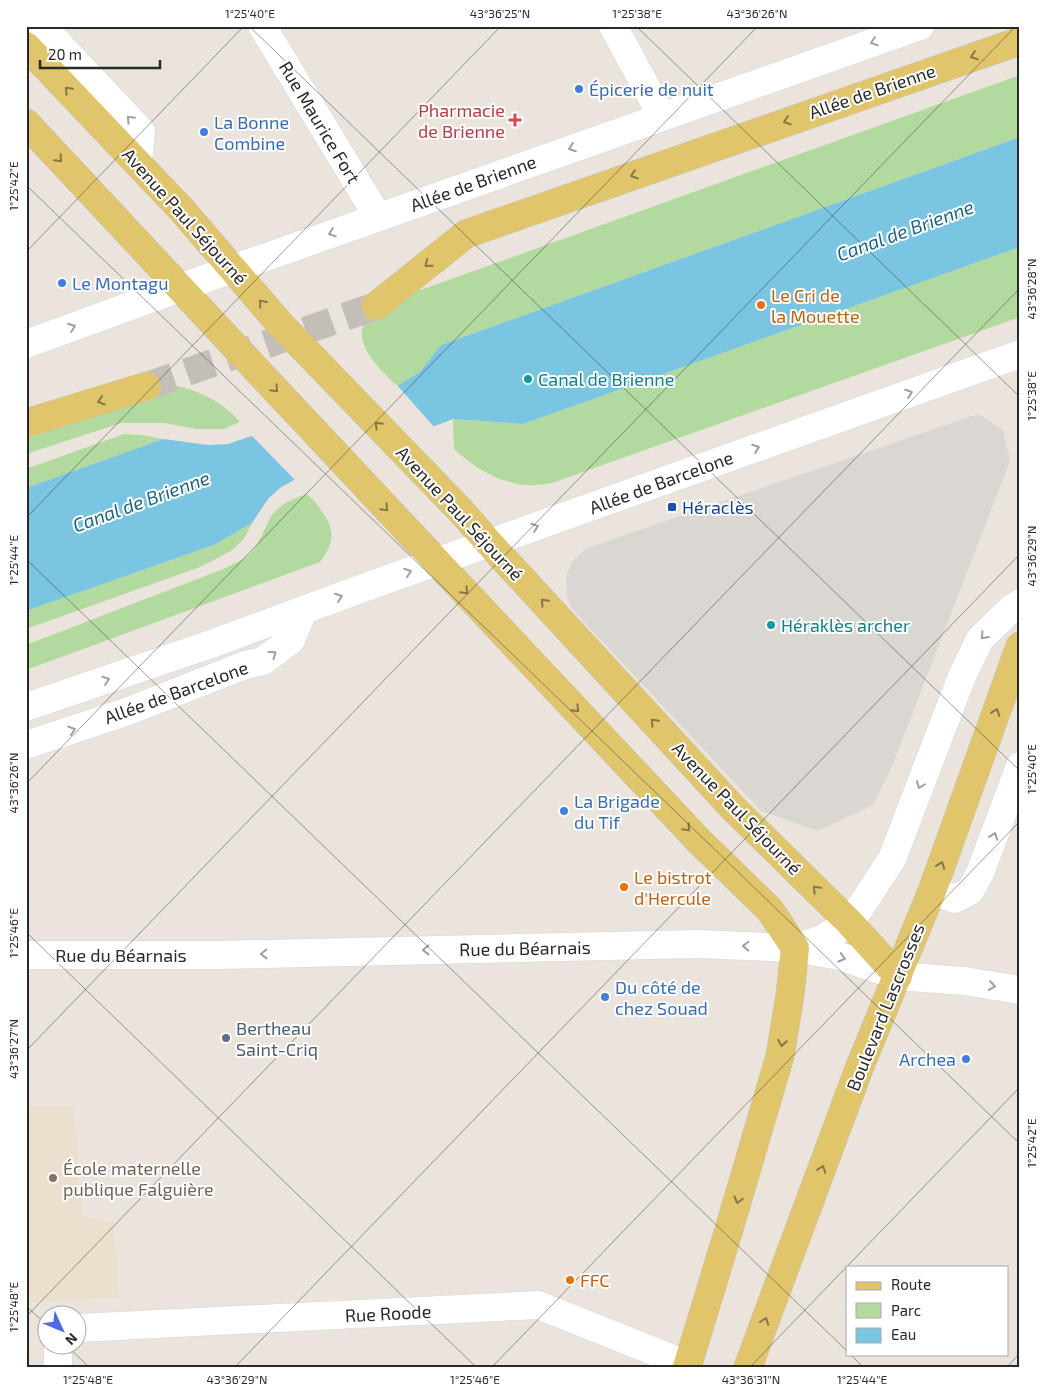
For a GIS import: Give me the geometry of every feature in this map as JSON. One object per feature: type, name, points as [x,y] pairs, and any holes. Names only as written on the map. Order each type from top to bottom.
[{"type":"main road","name":"Allée de Brienne","points":[[376,306],[466,234],[1020,41]]},
{"type":"main road","name":"Avenue Paul Séjourné","points":[[26,46],[182,210],[281,325],[460,510],[733,808],[850,923],[898,976]]},
{"type":"main road","points":[[26,123],[698,841],[770,910],[795,948],[790,995],[780,1056],[687,1366]]},
{"type":"main road","points":[[26,423],[148,386]]},
{"type":"main road","name":"Boulevard Lascrosses","points":[[748,1367],[860,1066],[932,891],[1020,646]]},
{"type":"street","points":[[42,26],[141,131],[138,163]]},
{"type":"street","name":"Rue Maurice Fort","points":[[262,26],[378,217]]},
{"type":"street","points":[[613,26],[662,116]]},
{"type":"street","name":"Allée de Brienne","points":[[26,344],[378,217],[920,26]]},
{"type":"street","name":"Allée de Barcelone","points":[[26,707],[211,644],[1020,354]]},
{"type":"street","points":[[795,948],[822,939],[850,923],[892,859],[962,676],[980,639],[1012,608],[1020,603]]},
{"type":"street","name":"Allée de Barcelone","points":[[26,745],[126,712],[245,665],[263,661],[291,640],[303,611]]},
{"type":"street","points":[[932,891],[955,899],[970,891],[980,873],[1020,766]]},
{"type":"street","name":"Rue du Béarnais","points":[[26,955],[218,955],[697,944],[795,948],[839,956],[898,976],[964,981],[1020,990]]},
{"type":"street","name":"Rue Roode","points":[[88,1328],[538,1305],[687,1366]]},
{"type":"shaded area","points":[[978,414],[1003,430],[1010,461],[891,769],[873,805],[818,831],[761,811],[571,608],[567,596],[566,576],[573,560],[587,548]]},
{"type":"shaded area","name":"École maternelle publique Falguière","points":[[26,1107],[74,1107],[83,1216],[114,1223],[119,1298],[26,1302]]},
{"type":"shaded area","points":[[26,1306],[32,1367],[26,1367]]},
{"type":"green space","points":[[1020,75],[1020,137],[441,345],[420,372],[397,386],[377,366],[366,350],[362,332],[364,323],[376,306]]},
{"type":"green space","points":[[1020,247],[1020,317],[552,483],[527,485],[495,477],[478,468],[454,449],[453,419],[523,424]]},
{"type":"green space","points":[[154,385],[178,386],[198,392],[221,405],[240,422],[224,429],[197,429],[164,423],[121,423],[26,454],[26,429]]},
{"type":"green space","points":[[124,434],[163,439],[26,488],[26,469]]},
{"type":"green space","points":[[307,494],[315,502],[330,525],[332,537],[328,549],[320,562],[26,670],[26,645],[226,568],[245,558],[256,546],[272,515],[291,500]]},
{"type":"green space","points":[[252,523],[244,539],[231,551],[200,567],[26,629],[26,611],[214,545]]},
{"type":"water","name":"Canal de Brienne","points":[[1020,137],[1020,247],[523,424],[453,419],[292,481],[280,488],[268,499],[252,523],[214,545],[26,611],[26,488],[163,439],[208,445],[228,444],[397,386],[420,372],[441,345]]},
{"type":"pier","points":[[396,384],[435,428],[297,482],[250,434]]},
{"type":"tunnel","points":[[147,386],[376,306]]},
{"type":"place","name":"Épicerie de nuit","points":[[579,89]]},
{"type":"place","name":"Pharmacie de Brienne","points":[[515,120]]},
{"type":"place","name":"La Bonne Combine","points":[[204,132]]},
{"type":"place","name":"Le Montagu","points":[[62,283]]},
{"type":"place","name":"Le Cri de la Mouette","points":[[761,305]]},
{"type":"place","name":"Canal de Brienne","points":[[528,379]]},
{"type":"place","name":"Héraclès","points":[[672,507]]},
{"type":"place","name":"Héraklès archer","points":[[771,625]]},
{"type":"place","name":"La Brigade du Tif","points":[[564,811]]},
{"type":"place","name":"Le bistrot d'Hercule","points":[[624,887]]},
{"type":"place","name":"Du côté de chez Souad","points":[[605,997]]},
{"type":"place","name":"Bertheau Saint-Criq","points":[[226,1038]]},
{"type":"place","name":"Archea","points":[[966,1059]]},
{"type":"place","name":"École maternelle publique Falguière","points":[[53,1178]]},
{"type":"place","name":"FFC","points":[[570,1280]]}]
